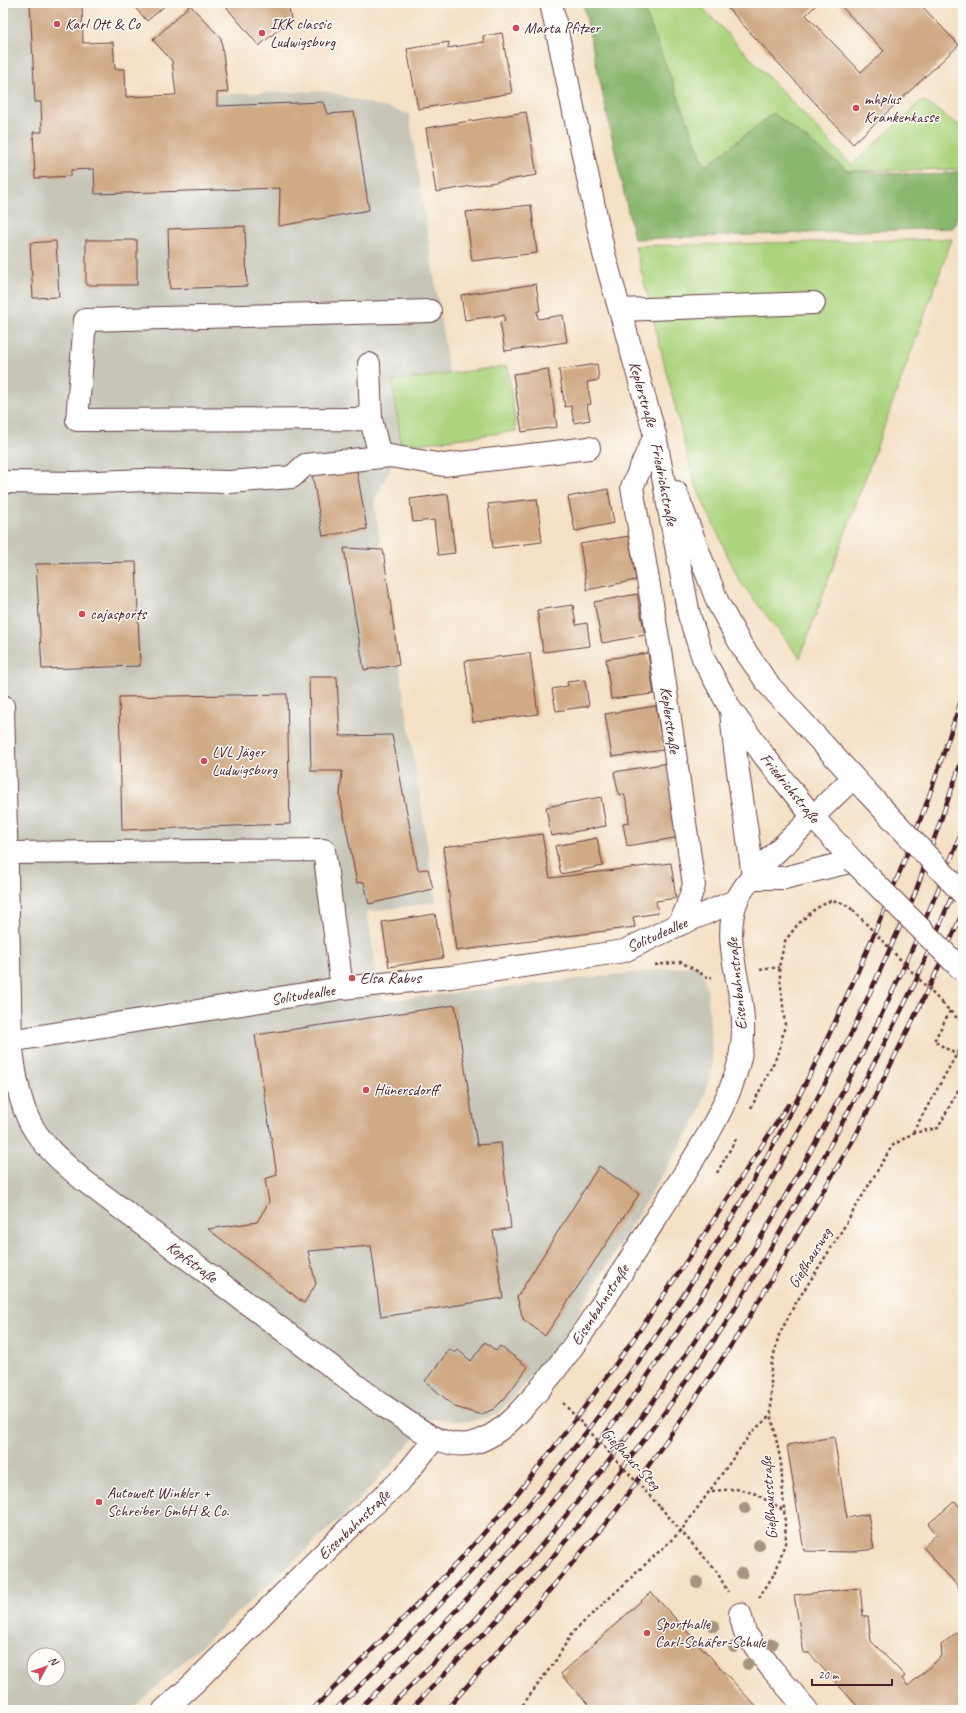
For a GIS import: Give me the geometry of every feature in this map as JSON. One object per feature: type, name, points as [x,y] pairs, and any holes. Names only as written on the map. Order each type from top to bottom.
[{"type":"street","name":"Keplerstraße","points":[[551,3],[604,254],[655,435],[632,486],[660,650],[694,885],[685,912],[678,925]]},
{"type":"street","points":[[620,310],[814,303]]},
{"type":"street","points":[[371,419],[77,420],[84,320],[430,311]]},
{"type":"street","points":[[369,364],[371,419],[380,457]]},
{"type":"street","name":"Friedrichstraße","points":[[655,435],[689,615],[703,658],[731,710],[765,757],[813,817],[853,861],[963,971]]},
{"type":"street","name":"Friedrichstraße","points":[[655,435],[718,603],[741,644],[768,684],[859,785],[963,894]]},
{"type":"street","points":[[3,482],[144,480],[238,481],[292,477],[305,465],[390,456],[444,465],[589,448]]},
{"type":"street","name":"Kopfstraße","points":[[3,706],[7,854],[7,1042],[17,1085],[27,1117],[41,1138],[59,1160],[327,1364],[384,1406],[435,1438]]},
{"type":"street","points":[[731,710],[734,748],[747,827],[753,878],[784,878],[853,861]]},
{"type":"street","name":"Eisenbahnstraße","points":[[164,1710],[200,1677],[358,1519],[403,1478],[435,1438],[458,1445],[473,1443],[500,1429],[520,1411],[566,1358],[685,1171],[714,1122],[728,1094],[740,1058],[743,1033],[742,1004],[730,947],[731,926],[737,900],[761,868],[813,817],[859,785]]},
{"type":"street","points":[[7,854],[324,850],[342,988]]},
{"type":"street","name":"Solitudeallee","points":[[7,1042],[342,988],[451,977],[624,951],[678,925],[737,900]]},
{"type":"street","points":[[740,1614],[745,1633],[771,1668],[807,1710]]},
{"type":"path","points":[[624,951],[639,967],[681,962],[708,978],[779,967],[785,940],[798,924],[815,908],[830,901],[843,903],[853,910],[963,1024]]},
{"type":"path","points":[[950,1011],[934,1041],[957,1055]]},
{"type":"path","points":[[913,1133],[963,1044]]},
{"type":"path","points":[[913,1133],[938,1128],[963,1081]]},
{"type":"path","name":"Gießhausweg","points":[[771,1414],[771,1366],[779,1335],[794,1306],[838,1237],[892,1146],[913,1133]]},
{"type":"path","name":"Gießhaus-Steg","points":[[563,1403],[718,1572]]},
{"type":"path","points":[[520,1710],[556,1660],[572,1633],[681,1532],[712,1491],[752,1433],[771,1414]]},
{"type":"path","name":"Gießhausstraße","points":[[740,1614],[762,1596],[776,1571],[786,1540],[781,1463],[771,1414]]},
{"type":"path","points":[[712,1491],[736,1489],[754,1493],[785,1511]]},
{"type":"shaded area","points":[[3,3],[83,3],[83,43],[113,42],[115,69],[125,69],[127,97],[325,91],[409,114],[449,374],[393,381],[401,446],[374,502],[436,902],[367,912],[377,974],[384,1001],[700,965],[707,988],[713,1066],[697,1118],[556,1349],[497,1415],[467,1422],[431,1419],[354,1506],[131,1710],[3,1710]]},
{"type":"green space","points":[[583,3],[645,3],[643,6],[705,167],[773,113],[848,171],[930,175],[963,171],[963,207],[953,228],[634,239]]},
{"type":"green space","points":[[645,3],[698,3],[852,165],[922,100],[963,128],[963,169],[848,171],[773,113],[705,167],[643,6]]},
{"type":"green space","points":[[952,239],[800,658],[739,580],[694,482],[635,246]]},
{"type":"green space","points":[[508,366],[516,431],[401,446],[393,381]]},
{"type":"building","points":[[30,3],[83,3],[83,43],[113,42],[115,69],[125,69],[126,97],[176,95],[172,61],[153,40],[190,5],[221,38],[228,92],[217,93],[217,106],[323,102],[327,114],[354,112],[369,210],[279,226],[280,188],[95,194],[94,169],[71,170],[71,176],[35,178],[33,132],[42,132],[41,102],[35,102]]},
{"type":"building","points":[[131,3],[168,3],[147,21]]},
{"type":"building","name":"IKK classic Ludwigsburg","points":[[223,3],[288,3],[291,19],[259,46]]},
{"type":"building","name":"mhplus Krankenkasse","points":[[723,3],[818,3],[806,15],[861,72],[884,51],[838,3],[919,3],[959,45],[853,144]]},
{"type":"building","points":[[502,33],[512,93],[418,109],[407,49],[449,42],[448,48],[484,42],[483,36]]},
{"type":"building","points":[[526,112],[537,175],[436,192],[426,128]]},
{"type":"building","points":[[531,205],[537,253],[472,261],[466,212]]},
{"type":"building","points":[[245,226],[247,286],[170,289],[168,229]]},
{"type":"building","points":[[86,240],[137,240],[137,285],[86,285]]},
{"type":"building","points":[[56,241],[59,297],[33,298],[30,243]]},
{"type":"building","points":[[536,284],[540,311],[537,311],[538,319],[563,315],[567,342],[505,351],[500,322],[505,321],[504,315],[465,320],[461,295]]},
{"type":"building","points":[[597,364],[599,380],[587,382],[591,404],[587,405],[590,420],[574,423],[571,406],[565,407],[559,370]]},
{"type":"building","points":[[548,369],[557,427],[522,432],[513,374]]},
{"type":"building","points":[[356,466],[367,529],[323,536],[312,473]]},
{"type":"building","points":[[608,489],[614,523],[575,531],[568,497]]},
{"type":"building","points":[[448,494],[455,553],[438,555],[434,520],[413,522],[410,499]]},
{"type":"building","points":[[537,499],[542,542],[493,548],[488,504]]},
{"type":"building","points":[[629,536],[636,580],[587,590],[580,544]]},
{"type":"building","points":[[344,548],[383,550],[399,665],[364,670]]},
{"type":"building","points":[[136,562],[140,666],[42,669],[36,564]]},
{"type":"building","points":[[637,594],[645,635],[602,643],[594,602]]},
{"type":"building","points":[[573,605],[576,625],[587,623],[590,646],[543,652],[537,610]]},
{"type":"building","points":[[530,653],[538,714],[473,722],[465,661]]},
{"type":"building","points":[[648,653],[654,694],[611,699],[606,659]]},
{"type":"building","points":[[309,677],[337,677],[340,736],[392,735],[418,870],[428,869],[433,889],[369,904],[364,882],[357,883],[340,796],[342,771],[311,771]]},
{"type":"building","points":[[585,680],[589,706],[556,711],[552,689],[568,686],[567,682]]},
{"type":"building","name":"LVL Jäger Ludwigsburg","points":[[287,694],[290,824],[122,830],[119,697]]},
{"type":"building","points":[[656,706],[663,750],[612,757],[605,714]]},
{"type":"building","points":[[668,763],[681,837],[627,846],[623,823],[629,822],[628,807],[624,794],[619,795],[614,772]]},
{"type":"building","points":[[601,797],[606,826],[551,836],[546,807]]},
{"type":"building","points":[[542,834],[550,878],[671,863],[676,898],[656,901],[658,913],[633,917],[635,927],[456,951],[443,847]]},
{"type":"building","points":[[597,838],[603,866],[561,874],[555,846]]},
{"type":"building","points":[[435,914],[443,958],[389,967],[382,922]]},
{"type":"building","points":[[455,1005],[477,1145],[501,1143],[511,1228],[493,1231],[503,1298],[381,1317],[371,1246],[308,1251],[316,1284],[304,1303],[208,1229],[257,1222],[269,1202],[265,1179],[277,1175],[255,1035]]},
{"type":"building","points":[[599,1166],[639,1194],[545,1336],[523,1319],[517,1297]]},
{"type":"building","points":[[485,1342],[496,1351],[500,1346],[528,1367],[505,1398],[494,1409],[478,1414],[455,1407],[425,1381],[450,1349],[455,1353],[458,1350],[471,1361]]},
{"type":"building","points":[[834,1437],[847,1518],[868,1514],[874,1549],[851,1552],[804,1551],[787,1445]]},
{"type":"building","points":[[955,1501],[963,1511],[963,1592],[923,1547],[937,1534],[928,1524]]},
{"type":"building","points":[[860,1588],[863,1616],[868,1616],[871,1641],[905,1676],[902,1679],[908,1686],[942,1656],[941,1645],[956,1633],[963,1634],[963,1710],[861,1710],[809,1653],[804,1653],[794,1595]]},
{"type":"building","name":"Sporthalle Carl-Schäfer-Schule","points":[[651,1592],[759,1710],[593,1710],[561,1674]]},
{"type":"railway","points":[[335,1710],[450,1594],[494,1546],[562,1464],[607,1405],[650,1344],[692,1282],[731,1219],[768,1155],[803,1089],[859,970],[924,810],[963,695]]},
{"type":"railway","points":[[358,1710],[423,1646],[474,1591],[525,1534],[576,1473],[640,1387],[701,1297],[757,1205],[811,1110],[852,1032],[914,896],[963,757]]},
{"type":"railway","points":[[386,1710],[465,1630],[540,1547],[605,1466],[667,1381],[725,1295],[780,1205],[831,1114],[879,1020],[923,925],[963,829]]},
{"type":"railway","points":[[410,1710],[499,1618],[551,1559],[601,1497],[667,1409],[730,1317],[820,1164],[882,1048],[915,983],[963,870]]},
{"type":"railway","points":[[446,1710],[513,1634],[616,1511],[681,1420],[744,1326],[856,1135],[934,977],[963,912]]},
{"type":"railway","points":[[312,1710],[457,1562],[503,1511],[542,1463],[580,1414],[652,1312],[687,1261],[788,1105]]},
{"type":"place","name":"Karl Ott & Co","points":[[57,24]]},
{"type":"place","name":"Marta Pfitzer","points":[[516,28]]},
{"type":"place","name":"IKK classic Ludwigsburg","points":[[262,33]]},
{"type":"place","name":"mhplus Krankenkasse","points":[[856,108]]},
{"type":"place","name":"cajasports","points":[[82,614]]},
{"type":"place","name":"LVL Jäger Ludwigsburg","points":[[204,761]]},
{"type":"place","name":"Elsa Rabus","points":[[352,978]]},
{"type":"place","name":"Hünersdorff","points":[[366,1090]]},
{"type":"place","name":"Autowelt Winkler + Schreiber GmbH & Co.","points":[[99,1502]]},
{"type":"place","name":"Sporthalle Carl-Schäfer-Schule","points":[[647,1633]]}]
